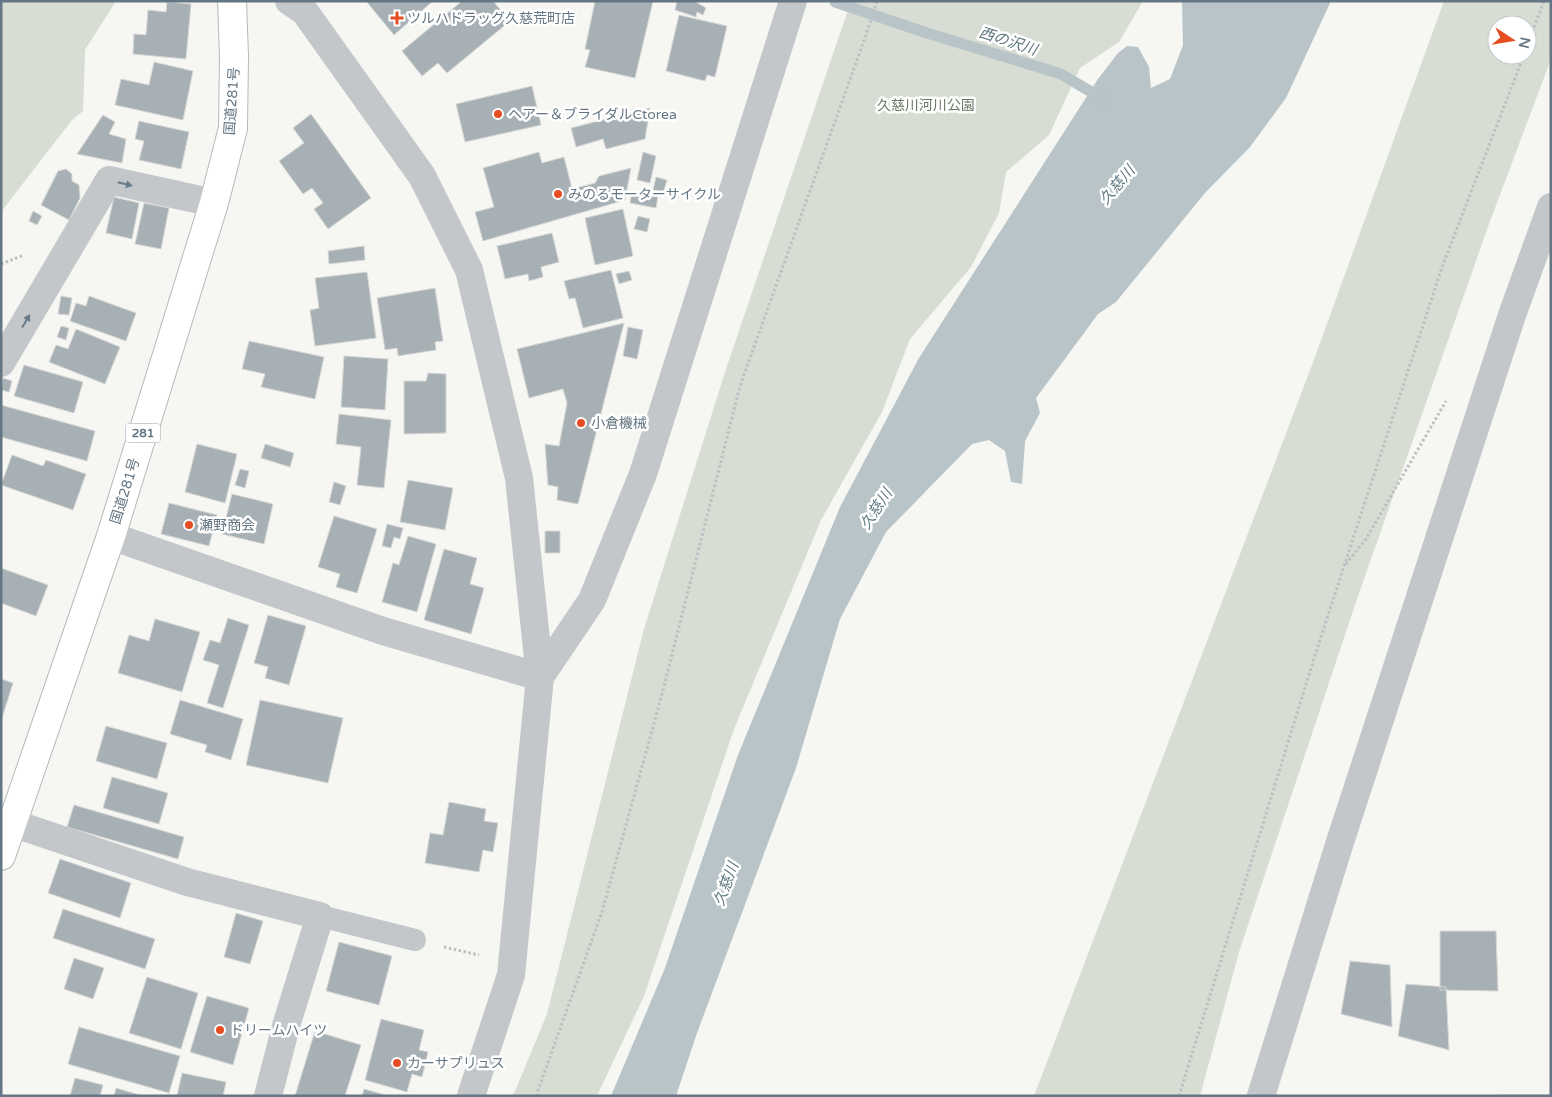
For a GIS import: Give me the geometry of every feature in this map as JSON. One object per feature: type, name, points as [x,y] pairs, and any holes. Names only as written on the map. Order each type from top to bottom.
[{"type":"highway","name":"国道281号","points":[[1,856],[111,536],[214,204],[233,128],[234,56],[232,1]]},
{"type":"street","points":[[289,1],[305,12],[422,176],[469,270],[519,478],[540,677],[511,975],[471,1096]]},
{"type":"street","points":[[540,677],[592,600],[643,474],[793,1]]},
{"type":"street","points":[[1,363],[109,180],[214,204]]},
{"type":"street","points":[[1261,1096],[1340,842],[1512,315],[1551,207]]},
{"type":"street","points":[[111,536],[384,631],[540,677]]},
{"type":"street","points":[[12,823],[187,882],[320,916],[286,1026],[268,1096]]},
{"type":"lane","points":[[320,916],[415,940]]},
{"type":"path","points":[[536,1096],[602,912],[661,698],[740,386],[877,1]]},
{"type":"path","points":[[1537,20],[1544,1]]},
{"type":"path","points":[[1179,1096],[1344,567],[1442,267],[1520,65]]},
{"type":"path","points":[[1344,567],[1366,539],[1450,394]]},
{"type":"path","points":[[415,940],[512,962]]},
{"type":"green space","points":[[1,1],[116,1],[85,50],[83,111],[72,120],[1,212]]},
{"type":"green space","name":"久慈川河川公園","points":[[851,1],[1143,1],[1119,42],[1080,68],[1049,135],[1006,172],[999,213],[971,267],[910,339],[882,412],[821,520],[734,729],[644,996],[597,1096],[513,1096],[547,1014],[644,629],[726,369]]},
{"type":"green space","points":[[1444,1],[1551,1],[1551,59],[1489,224],[1357,599],[1239,952],[1200,1096],[1034,1096],[1312,365]]},
{"type":"water","name":"久慈川","points":[[1182,1],[1331,1],[1286,98],[1250,147],[1205,193],[1116,302],[1098,314],[1036,398],[1040,413],[1025,441],[1022,484],[1011,482],[1005,451],[989,440],[972,444],[886,532],[840,619],[796,768],[697,1033],[676,1096],[611,1096],[665,968],[738,755],[840,507],[919,358],[1098,79],[1118,53],[1127,46],[1138,47],[1149,67],[1151,88],[1170,79],[1183,45]]},
{"type":"building","name":"ツルハドラッグ久慈荒町店","points":[[366,1],[433,1],[394,35]]},
{"type":"building","points":[[462,1],[493,1],[510,21],[447,73],[438,63],[422,76],[402,51]]},
{"type":"building","points":[[595,1],[653,1],[635,78],[585,67],[590,50],[585,49]]},
{"type":"building","points":[[677,1],[694,1],[706,8],[703,15],[697,12],[696,17],[675,10]]},
{"type":"building","points":[[167,2],[191,4],[186,59],[133,54],[134,34],[146,35],[148,10],[166,12]]},
{"type":"building","points":[[679,15],[727,26],[715,77],[707,75],[705,81],[666,71]]},
{"type":"building","points":[[154,62],[193,71],[183,120],[115,105],[121,79],[149,85]]},
{"type":"building","name":"ヘアー＆ブライダルCtorea","points":[[532,86],[541,125],[465,142],[456,104]]},
{"type":"building","points":[[650,108],[645,139],[606,149],[603,139],[576,147],[571,128]]},
{"type":"building","points":[[311,114],[371,198],[328,229],[314,209],[323,203],[312,188],[303,194],[279,161],[304,143],[293,128]]},
{"type":"building","points":[[103,115],[115,122],[109,134],[126,139],[122,163],[77,154]]},
{"type":"building","points":[[139,121],[189,132],[181,169],[139,160],[144,141],[135,139]]},
{"type":"building","name":"みのるモーターサイクル","points":[[539,152],[542,163],[564,157],[572,189],[595,183],[599,176],[631,168],[625,200],[483,241],[475,212],[494,207],[483,168]]},
{"type":"building","points":[[643,152],[656,156],[650,183],[637,180]]},
{"type":"building","points":[[66,169],[72,174],[72,181],[79,185],[80,198],[69,220],[41,205],[58,171]]},
{"type":"building","points":[[656,177],[667,180],[663,193],[653,190]]},
{"type":"building","points":[[632,191],[658,196],[656,208],[630,203]]},
{"type":"building","points":[[114,197],[139,203],[132,239],[106,233]]},
{"type":"building","points":[[144,203],[169,208],[161,249],[135,244]]},
{"type":"building","points":[[623,209],[633,256],[595,265],[585,218]]},
{"type":"building","points":[[33,211],[42,216],[37,225],[29,221]]},
{"type":"building","points":[[638,216],[650,219],[647,232],[634,229]]},
{"type":"building","points":[[552,233],[559,262],[541,267],[543,277],[529,281],[528,274],[505,279],[497,246]]},
{"type":"building","points":[[364,246],[365,260],[329,264],[328,251]]},
{"type":"building","points":[[611,270],[623,318],[583,328],[575,298],[569,299],[564,281]]},
{"type":"building","points":[[629,271],[632,280],[619,284],[616,274]]},
{"type":"building","points":[[367,272],[376,338],[315,346],[310,310],[319,308],[315,278]]},
{"type":"building","points":[[435,288],[443,341],[435,342],[436,350],[398,356],[397,348],[385,350],[377,298]]},
{"type":"building","points":[[61,296],[72,298],[69,315],[58,314]]},
{"type":"building","points":[[89,296],[136,313],[126,341],[70,321],[76,303],[86,306]]},
{"type":"building","name":"小倉機械","points":[[624,323],[578,504],[557,500],[558,487],[548,485],[545,444],[559,446],[567,403],[563,389],[529,398],[517,349]]},
{"type":"building","points":[[61,326],[69,328],[66,340],[57,337]]},
{"type":"building","points":[[628,327],[643,330],[637,359],[623,356]]},
{"type":"building","points":[[76,329],[120,347],[105,384],[49,362],[56,345],[68,349]]},
{"type":"building","points":[[249,341],[324,357],[315,399],[261,387],[265,374],[242,369]]},
{"type":"building","points":[[344,356],[388,359],[385,410],[341,407]]},
{"type":"building","points":[[24,365],[83,382],[74,413],[14,396]]},
{"type":"building","points":[[428,373],[446,374],[446,433],[404,434],[404,381],[426,381]]},
{"type":"building","points":[[3,378],[12,381],[9,392],[1,390]]},
{"type":"building","points":[[1,405],[95,431],[87,461],[1,437]]},
{"type":"building","points":[[339,414],[391,420],[384,488],[357,485],[361,447],[336,444]]},
{"type":"building","points":[[197,444],[237,454],[225,503],[185,492]]},
{"type":"building","points":[[265,444],[294,453],[290,467],[261,458]]},
{"type":"building","points":[[12,455],[43,466],[46,460],[86,474],[73,510],[1,485]]},
{"type":"building","points":[[240,469],[249,471],[245,488],[235,485]]},
{"type":"building","points":[[408,480],[453,488],[445,530],[400,522]]},
{"type":"building","points":[[334,482],[346,486],[340,505],[329,502]]},
{"type":"building","points":[[232,494],[273,504],[264,544],[222,534]]},
{"type":"building","name":"瀬野商会","points":[[169,503],[217,515],[209,546],[161,534]]},
{"type":"building","points":[[334,516],[377,529],[357,593],[336,587],[340,574],[318,567]]},
{"type":"building","points":[[387,524],[403,528],[400,539],[394,537],[391,548],[382,546]]},
{"type":"building","points":[[545,531],[560,531],[560,553],[545,553]]},
{"type":"building","points":[[408,536],[436,544],[417,612],[382,602],[393,563],[399,565]]},
{"type":"building","points":[[444,549],[477,558],[470,584],[484,588],[471,634],[424,620]]},
{"type":"building","points":[[1,568],[48,585],[36,616],[1,603]]},
{"type":"building","points":[[268,615],[306,626],[289,685],[265,678],[268,667],[254,663]]},
{"type":"building","points":[[228,618],[249,625],[223,708],[207,703],[219,665],[203,660],[210,640],[220,643]]},
{"type":"building","points":[[155,619],[200,632],[182,692],[118,673],[129,635],[149,641]]},
{"type":"building","points":[[1,679],[13,683],[2,718],[1,718]]},
{"type":"building","points":[[180,700],[243,719],[231,760],[205,752],[207,745],[170,734]]},
{"type":"building","points":[[260,700],[343,718],[328,783],[246,765]]},
{"type":"building","points":[[106,726],[167,743],[157,779],[96,761]]},
{"type":"building","points":[[112,777],[168,793],[159,824],[103,808]]},
{"type":"building","points":[[449,802],[486,809],[484,821],[498,823],[493,852],[483,850],[479,872],[425,863],[430,833],[443,835]]},
{"type":"building","points":[[74,805],[184,837],[178,859],[67,827]]},
{"type":"building","points":[[60,859],[131,883],[120,918],[48,893]]},
{"type":"building","points":[[63,909],[155,939],[145,969],[53,938]]},
{"type":"building","points":[[236,913],[263,921],[250,964],[224,957]]},
{"type":"building","points":[[1440,931],[1496,931],[1498,991],[1440,990]]},
{"type":"building","points":[[339,942],[392,956],[379,1005],[326,991]]},
{"type":"building","points":[[74,958],[104,968],[93,999],[64,989]]},
{"type":"building","points":[[1350,961],[1390,965],[1392,1027],[1341,1014]]},
{"type":"building","points":[[147,977],[198,993],[181,1049],[129,1033]]},
{"type":"building","points":[[1406,984],[1446,987],[1449,1050],[1398,1036]]},
{"type":"building","name":"ドリームハイツ","points":[[207,996],[249,1008],[233,1065],[190,1052]]},
{"type":"building","name":"カーサプリュス","points":[[381,1019],[424,1030],[419,1050],[428,1052],[422,1077],[412,1074],[407,1092],[365,1080]]},
{"type":"building","points":[[79,1027],[180,1056],[169,1093],[68,1064]]},
{"type":"building","points":[[315,1031],[361,1045],[345,1096],[295,1096]]},
{"type":"building","points":[[182,1073],[226,1082],[223,1096],[177,1096]]},
{"type":"building","points":[[75,1078],[103,1085],[100,1096],[70,1096]]},
{"type":"building","points":[[116,1088],[143,1096],[114,1096]]},
{"type":"building","points":[[364,1089],[389,1096],[362,1096]]},
{"type":"building","points":[[1551,1095],[1551,1096],[1500,1096]]},
{"type":"waterway","name":"西の沢川","points":[[835,2],[927,33],[1061,74],[1103,99]]},
{"type":"place","name":"ツルハドラッグ久慈荒町店","points":[[397,18]]},
{"type":"place","name":"ヘアー＆ブライダルCtorea","points":[[498,114]]},
{"type":"place","name":"みのるモーターサイクル","points":[[558,194]]},
{"type":"place","name":"小倉機械","points":[[581,423]]},
{"type":"place","name":"瀬野商会","points":[[189,525]]},
{"type":"place","name":"ドリームハイツ","points":[[220,1030]]},
{"type":"place","name":"カーサプリュス","points":[[397,1063]]}]
